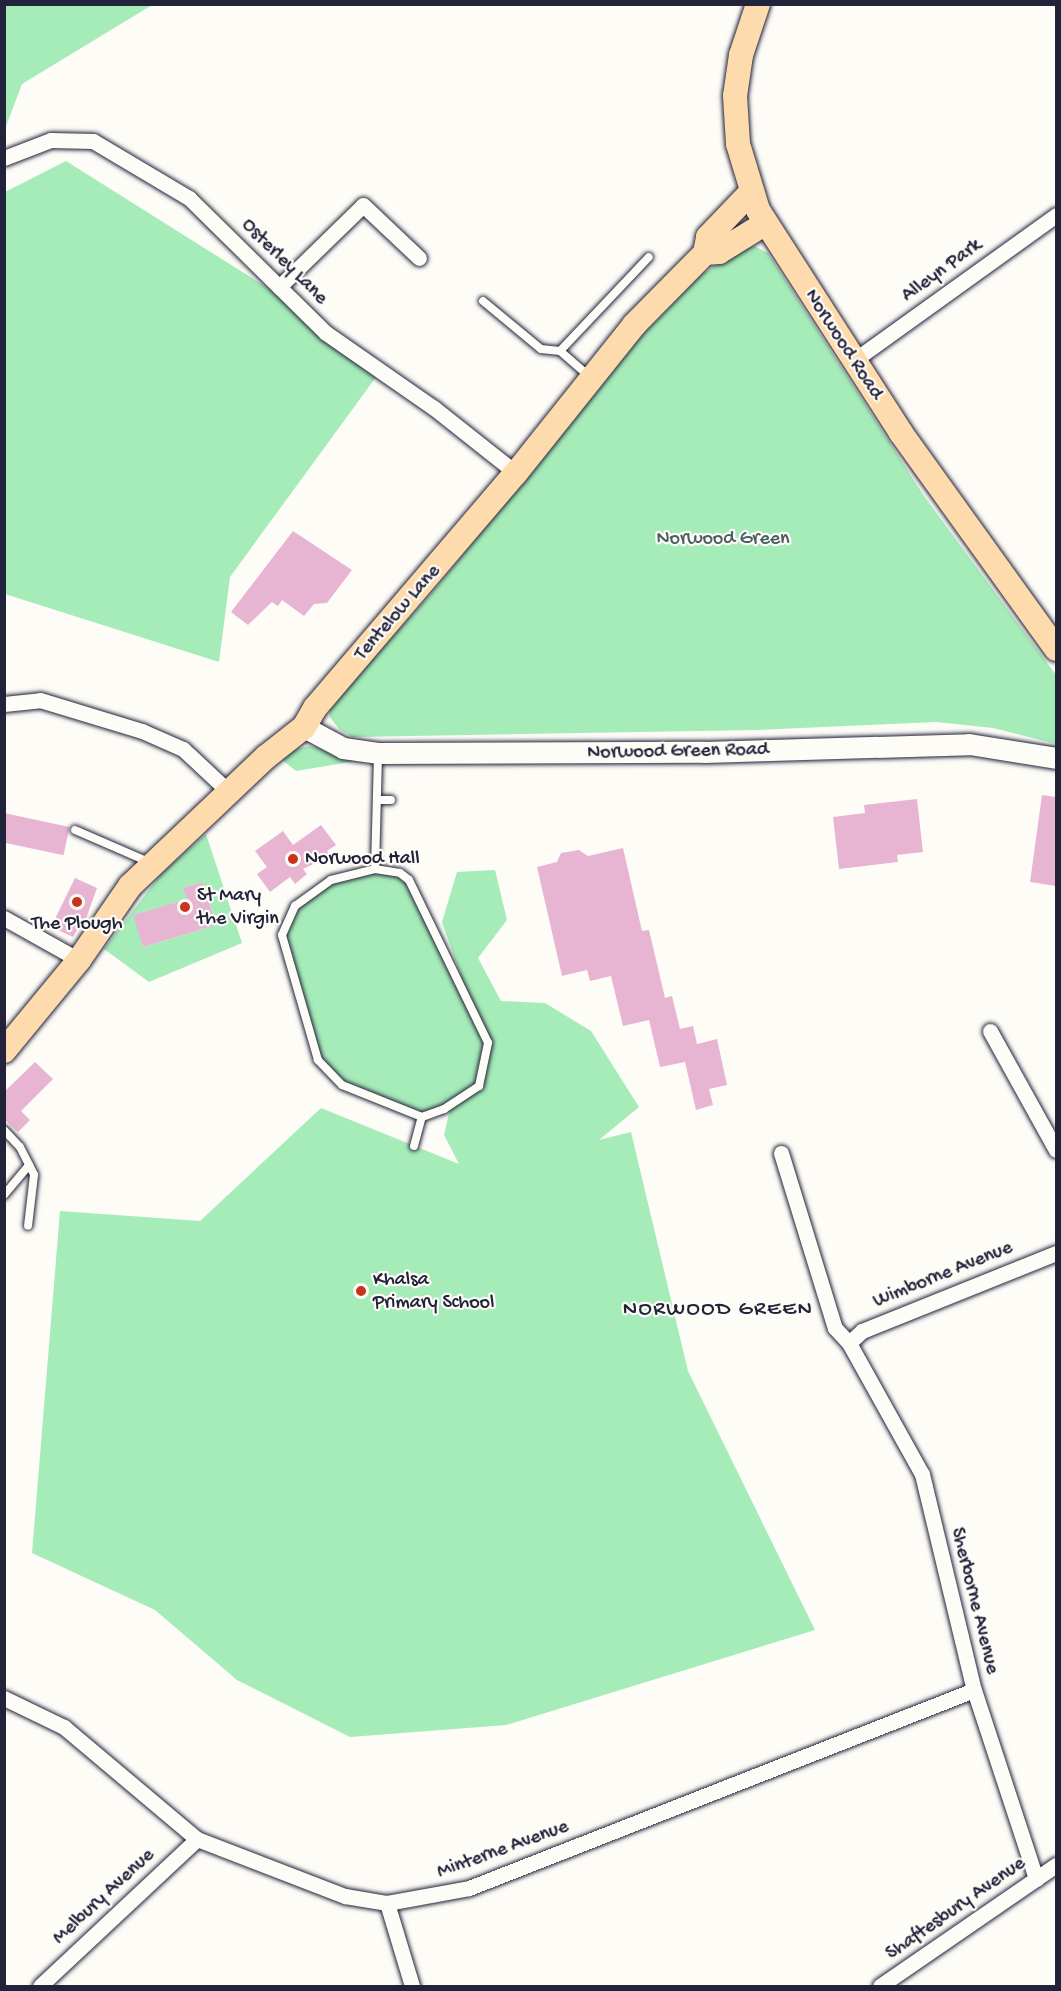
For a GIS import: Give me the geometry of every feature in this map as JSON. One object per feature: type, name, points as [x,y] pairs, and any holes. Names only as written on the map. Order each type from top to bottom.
[{"type":"main road","name":"Norwood Road","points":[[754,6],[741,56],[735,96],[738,144],[751,192],[766,223],[853,362],[1056,649]]},
{"type":"main road","name":"Tentelow Lane","points":[[4,1051],[79,960],[151,863],[304,727],[315,708],[516,473],[634,325],[705,253],[708,237],[751,192]]},
{"type":"main road","name":"Tentelow Lane","points":[[705,253],[718,252],[766,223]]},
{"type":"street","name":"Osterley Lane","points":[[4,158],[51,140],[93,141],[189,198],[326,333],[434,408],[516,473]]},
{"type":"street","points":[[279,287],[363,205],[419,258]]},
{"type":"street","name":"Alleyn Park","points":[[853,362],[1056,215]]},
{"type":"street","points":[[4,704],[40,700],[159,738],[191,755],[229,792]]},
{"type":"street","name":"Norwood Green Road","points":[[304,727],[343,748],[378,753],[704,752],[969,744],[1056,758]]},
{"type":"street","points":[[4,918],[79,960]]},
{"type":"street","points":[[990,1031],[1056,1150]]},
{"type":"street","name":"Sherborne Avenue","points":[[782,1153],[835,1328],[849,1343],[922,1474],[974,1690],[1036,1880]]},
{"type":"street","name":"Wimborne Avenue","points":[[849,1343],[862,1331],[1056,1253]]},
{"type":"street","name":"Minterne Avenue","points":[[4,1698],[64,1727],[197,1839],[345,1896],[387,1903],[468,1888],[974,1690]]},
{"type":"street","name":"Melbury Avenue","points":[[40,1986],[197,1839]]},
{"type":"street","name":"Shaftesbury Avenue","points":[[880,1986],[1056,1865]]},
{"type":"street","points":[[387,1903],[412,1986]]},
{"type":"lane","points":[[560,351],[649,257]]},
{"type":"lane","points":[[483,301],[541,349],[560,351],[591,378]]},
{"type":"lane","points":[[375,869],[378,753]]},
{"type":"lane","points":[[377,800],[391,800]]},
{"type":"lane","points":[[75,830],[151,863]]},
{"type":"lane","points":[[375,869],[400,873],[415,889],[488,1043],[479,1086],[444,1109],[422,1117],[327,1074],[318,1060],[285,950],[285,920],[295,906],[331,880],[375,869]]},
{"type":"lane","points":[[414,1146],[422,1117]]},
{"type":"lane","points":[[4,1130],[34,1175],[28,1226]]},
{"type":"lane","points":[[4,1195],[28,1165]]},
{"type":"green space","points":[[5,4],[152,5],[22,84],[5,129]]},
{"type":"green space","points":[[66,161],[271,290],[376,377],[230,577],[219,662],[5,594],[5,192]]},
{"type":"green space","name":"Norwood Green","points":[[754,246],[768,253],[924,496],[1056,675],[1056,744],[993,728],[936,722],[757,730],[352,737],[339,729],[329,716],[331,704],[430,595],[628,350],[700,276],[738,250]]},
{"type":"green space","points":[[309,746],[356,761],[296,771],[281,759],[289,751]]},
{"type":"green space","points":[[206,834],[242,943],[149,982],[104,949],[161,874]],"holes":[[[203,882],[216,925],[143,947],[134,915],[187,899],[184,888]]]},
{"type":"green space","name":"Khalsa Primary School","points":[[389,870],[409,880],[475,1016],[442,922],[457,872],[495,870],[507,920],[478,958],[501,1001],[545,1003],[591,1031],[639,1107],[599,1140],[631,1132],[688,1371],[815,1630],[506,1725],[350,1737],[237,1680],[155,1610],[32,1553],[60,1211],[200,1221],[321,1108],[459,1164],[444,1135],[451,1105],[422,1117],[342,1085],[318,1060],[282,935],[295,906],[331,880]]},
{"type":"building","points":[[293,531],[352,570],[327,603],[314,604],[304,616],[282,600],[278,606],[272,602],[248,625],[231,612]]},
{"type":"building","points":[[1042,795],[1056,797],[1056,886],[1030,882]]},
{"type":"building","points":[[917,799],[923,852],[897,855],[898,862],[839,869],[833,817],[865,813],[864,805]]},
{"type":"building","points":[[4,813],[70,827],[64,855],[4,843]]},
{"type":"building","name":"Norwood Hall","points":[[321,825],[336,845],[327,851],[330,856],[303,869],[307,874],[295,884],[290,877],[270,892],[257,874],[267,867],[255,851],[283,831],[293,845]]},
{"type":"building","points":[[623,848],[642,931],[649,930],[665,998],[672,996],[680,1029],[693,1026],[697,1044],[717,1039],[727,1085],[709,1089],[713,1105],[696,1110],[685,1062],[660,1067],[649,1020],[623,1026],[611,976],[590,981],[587,970],[562,976],[537,867],[557,862],[561,853],[579,850],[588,856]]},
{"type":"building","name":"The Plough","points":[[75,878],[97,888],[82,930],[78,928],[73,937],[51,927]]},
{"type":"building","name":"St Mary the Virgin","points":[[203,882],[216,925],[143,947],[133,915],[187,899],[183,888]]},
{"type":"building","points":[[35,1062],[53,1079],[21,1111],[30,1120],[18,1132],[4,1119],[4,1092]]},
{"type":"place","name":"Norwood Hall","points":[[293,859]]},
{"type":"place","name":"The Plough","points":[[77,902]]},
{"type":"place","name":"St Mary the Virgin","points":[[185,907]]},
{"type":"place","name":"Khalsa Primary School","points":[[361,1291]]},
{"type":"district","name":"NORWOOD GREEN","points":[[718,1311]]}]
